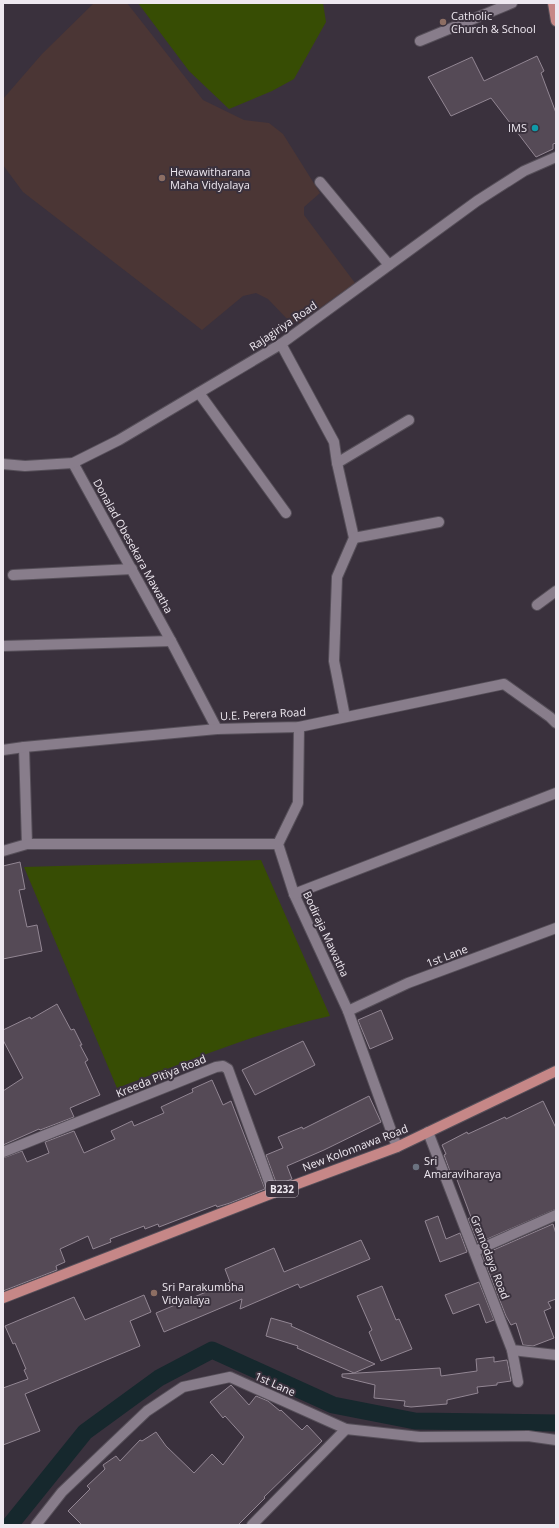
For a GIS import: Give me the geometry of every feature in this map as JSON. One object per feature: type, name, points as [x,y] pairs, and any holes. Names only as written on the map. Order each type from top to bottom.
[{"type":"main road","points":[[553,3],[556,21]]},
{"type":"main road","name":"New Kolonnawa Road","points":[[3,1298],[273,1193],[397,1147],[556,1072]]},
{"type":"street","points":[[420,41],[512,3]]},
{"type":"street","name":"Rajagiriya Road","points":[[3,464],[25,466],[73,463],[119,440],[281,344],[477,201],[524,171],[556,157]]},
{"type":"street","points":[[320,182],[389,265]]},
{"type":"street","points":[[281,344],[334,442],[337,463],[354,538],[337,577],[334,660],[345,717]]},
{"type":"street","points":[[198,394],[286,513]]},
{"type":"street","points":[[337,463],[409,420]]},
{"type":"street","name":"Donalad Obesekara Mawatha","points":[[73,463],[171,641],[217,729]]},
{"type":"street","points":[[354,538],[439,522]]},
{"type":"street","points":[[13,575],[132,569]]},
{"type":"street","points":[[537,605],[556,591]]},
{"type":"street","points":[[3,646],[171,641]]},
{"type":"street","name":"U.E. Perera Road","points":[[3,750],[24,746],[217,729],[299,727],[504,684],[554,718]]},
{"type":"street","points":[[3,851],[27,844],[278,844],[298,803],[299,727]]},
{"type":"street","points":[[24,746],[27,844]]},
{"type":"street","points":[[294,894],[556,792]]},
{"type":"street","name":"Bodiraja Mawatha","points":[[278,844],[294,894],[348,1011],[397,1147]]},
{"type":"street","name":"1st Lane","points":[[348,1011],[416,981],[556,928]]},
{"type":"street","name":"Kreeda Pitiya Road","points":[[3,1152],[216,1066],[223,1066],[228,1069],[273,1193]]},
{"type":"street","name":"Gramodaya Road","points":[[428,1132],[512,1350],[518,1382]]},
{"type":"street","points":[[475,1251],[556,1215]]},
{"type":"street","points":[[512,1350],[556,1356]]},
{"type":"street","name":"1st Lane","points":[[36,1525],[62,1492],[147,1411],[183,1387],[230,1377],[346,1428],[420,1437],[528,1436],[556,1440]]},
{"type":"street","points":[[252,1525],[346,1428]]},
{"type":"shaded area","name":"Hewawitharana Maha Vidyalaya","points":[[94,3],[127,3],[203,100],[244,120],[269,123],[283,134],[320,193],[304,207],[304,215],[355,283],[299,323],[289,321],[268,299],[256,293],[243,296],[202,330],[23,192],[3,165],[3,99],[42,54]]},
{"type":"green space","points":[[138,3],[323,3],[326,22],[294,79],[272,91],[229,109],[189,71]]},
{"type":"green space","points":[[261,860],[330,1016],[276,1030],[249,1039],[117,1088],[24,867]]},
{"type":"building","points":[[537,56],[544,71],[541,73],[556,113],[556,143],[553,144],[553,149],[536,157],[491,98],[451,116],[428,77],[472,57],[484,81]]},
{"type":"building","points":[[20,862],[25,889],[19,890],[27,927],[37,925],[42,951],[3,959],[3,866]]},
{"type":"building","points":[[57,1004],[71,1030],[74,1029],[82,1045],[80,1045],[88,1060],[85,1062],[100,1095],[70,1108],[74,1117],[40,1130],[39,1129],[3,1145],[3,1091],[23,1078],[3,1040],[3,1030],[30,1017],[31,1019]]},
{"type":"building","points":[[381,1010],[393,1039],[370,1049],[358,1020]]},
{"type":"building","points":[[303,1041],[315,1065],[255,1095],[242,1070]]},
{"type":"building","points":[[212,1080],[223,1105],[231,1101],[265,1189],[230,1203],[217,1207],[216,1205],[159,1227],[158,1224],[145,1229],[144,1226],[110,1239],[111,1242],[93,1249],[88,1236],[60,1249],[65,1262],[56,1266],[57,1270],[3,1291],[3,1158],[22,1151],[27,1162],[49,1153],[45,1142],[74,1131],[84,1153],[115,1139],[111,1131],[132,1121],[134,1126],[164,1113],[161,1107],[193,1092],[192,1089]]},
{"type":"building","points":[[369,1096],[381,1122],[287,1166],[292,1179],[277,1185],[266,1155],[283,1148],[278,1137],[302,1127],[303,1129]]},
{"type":"building","points":[[543,1101],[556,1128],[556,1209],[478,1243],[468,1219],[471,1217],[456,1177],[453,1178],[451,1174],[442,1145],[467,1132],[468,1134],[505,1117],[506,1119]]},
{"type":"building","points":[[438,1216],[446,1239],[460,1233],[467,1252],[440,1262],[425,1221]]},
{"type":"building","points":[[553,1224],[556,1234],[556,1299],[548,1302],[551,1308],[544,1311],[554,1338],[533,1346],[523,1345],[516,1323],[511,1325],[506,1316],[482,1255]]},
{"type":"building","points":[[361,1240],[370,1259],[300,1288],[298,1284],[240,1309],[242,1299],[164,1332],[156,1313],[230,1282],[225,1269],[274,1248],[284,1272]]},
{"type":"building","points":[[479,1282],[494,1320],[486,1323],[479,1304],[453,1314],[445,1295]]},
{"type":"building","points":[[382,1286],[396,1320],[399,1319],[412,1349],[381,1361],[369,1332],[372,1330],[357,1296]]},
{"type":"building","points":[[144,1295],[151,1312],[130,1321],[140,1346],[25,1394],[40,1431],[3,1445],[3,1388],[28,1379],[24,1370],[26,1369],[15,1343],[13,1344],[5,1326],[74,1297],[85,1320]]},
{"type":"building","points":[[271,1318],[292,1324],[291,1326],[375,1364],[354,1373],[297,1348],[298,1346],[266,1336]]},
{"type":"building","points":[[494,1357],[494,1362],[507,1360],[511,1381],[497,1383],[497,1385],[477,1387],[478,1393],[447,1400],[447,1404],[411,1407],[404,1406],[405,1401],[374,1398],[375,1385],[342,1377],[342,1374],[440,1368],[441,1376],[477,1371],[476,1359]]},
{"type":"building","points":[[231,1385],[249,1405],[256,1396],[268,1401],[280,1411],[281,1410],[302,1430],[307,1425],[322,1441],[264,1497],[265,1498],[238,1525],[82,1525],[68,1511],[90,1489],[87,1486],[105,1469],[103,1465],[116,1456],[120,1461],[140,1440],[142,1441],[156,1432],[166,1446],[194,1473],[212,1454],[223,1465],[244,1437],[225,1416],[223,1418],[210,1402]]},
{"type":"waterway","points":[[10,1525],[85,1432],[159,1378],[212,1350],[333,1405],[415,1421],[556,1423]]},
{"type":"place","name":"Catholic Church & School","points":[[443,22]]},
{"type":"place","name":"IMS","points":[[535,128]]},
{"type":"place","name":"Hewawitharana Maha Vidyalaya","points":[[162,178]]},
{"type":"place","name":"Sri Amaraviharaya","points":[[416,1167]]},
{"type":"place","name":"Sri Parakumbha Vidyalaya","points":[[154,1293]]}]
